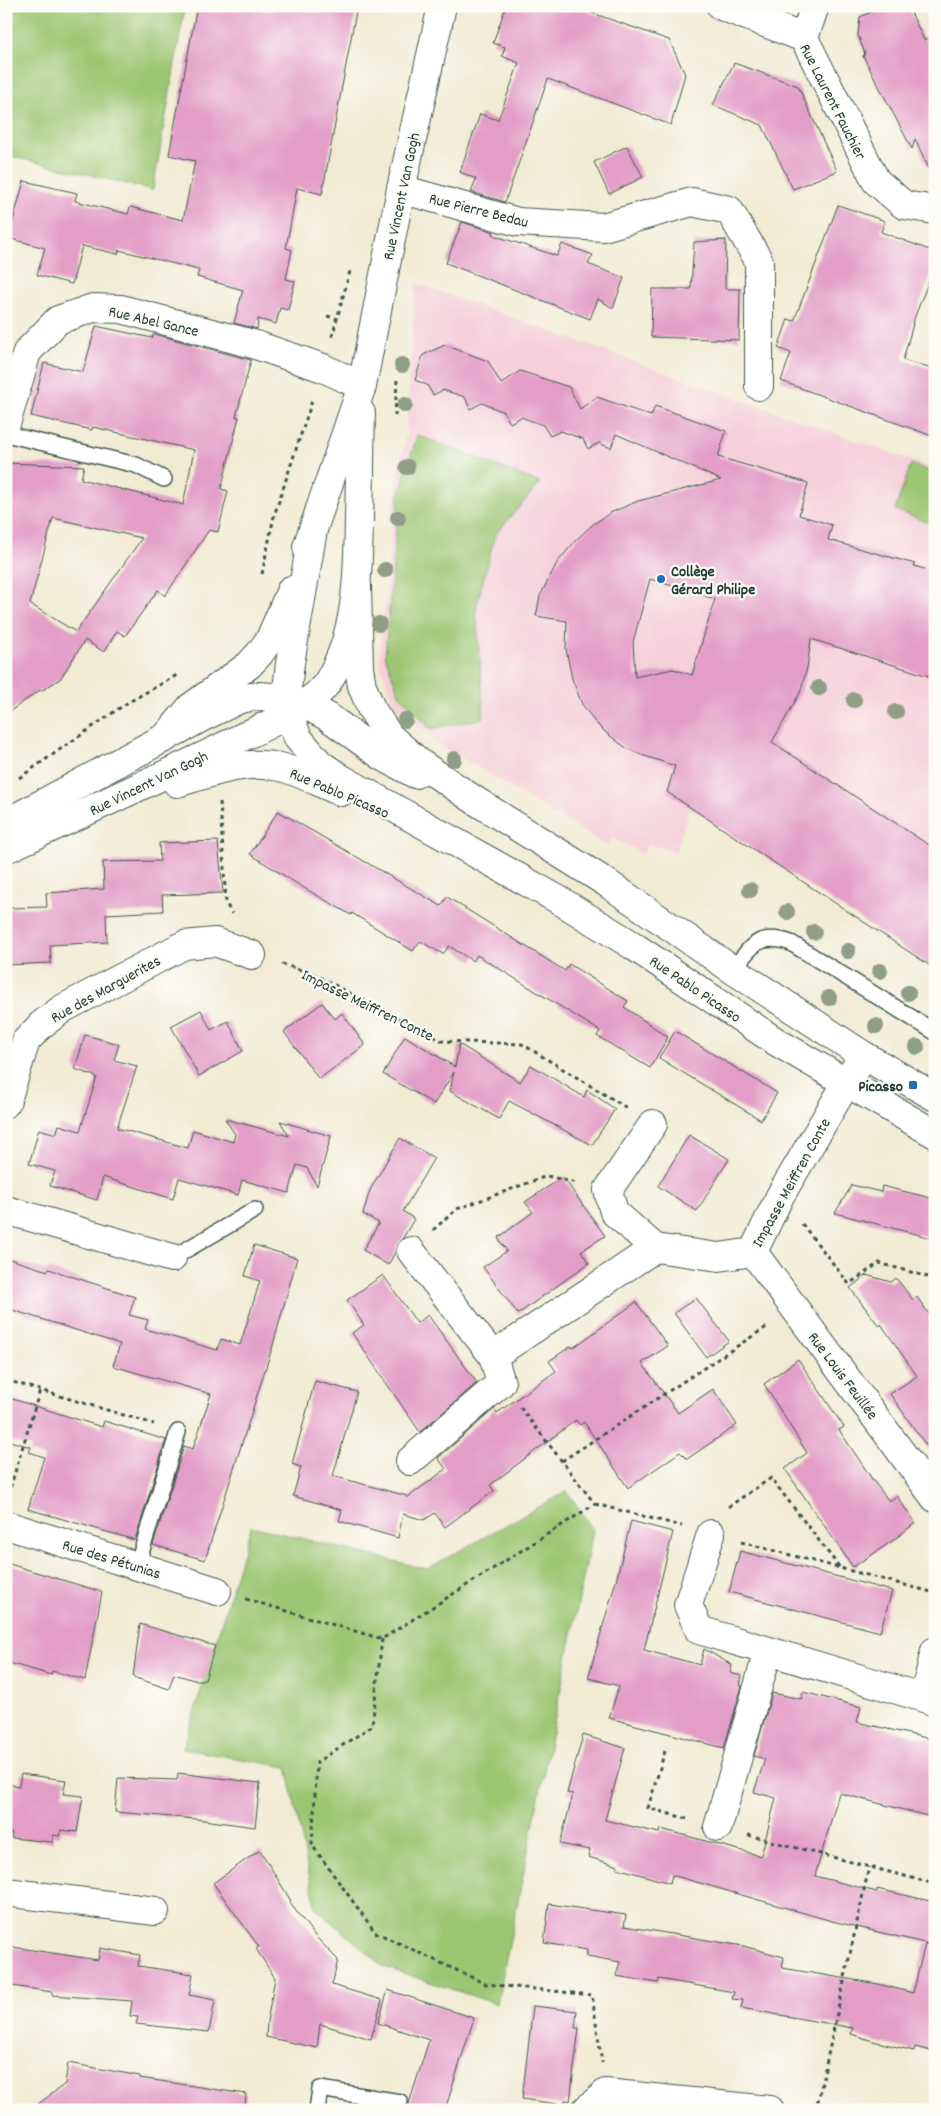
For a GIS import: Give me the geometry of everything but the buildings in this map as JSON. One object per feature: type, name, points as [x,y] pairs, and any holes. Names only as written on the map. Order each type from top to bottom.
[{"type":"street","name":"Rue Vincent Van Gogh","points":[[165,738],[191,707],[249,664],[270,639],[283,612],[362,386],[401,189],[442,6]]},
{"type":"street","name":"Rue Laurent Fauchier","points":[[721,6],[804,38],[876,180],[904,205],[935,210]]},
{"type":"street","points":[[804,38],[816,6]]},
{"type":"street","name":"Rue Pierre Bedau","points":[[401,189],[518,222],[603,227],[692,202],[729,210],[759,261],[759,386]]},
{"type":"street","name":"Rue Abel Gance","points":[[6,424],[26,352],[58,320],[93,308],[121,309],[253,344],[323,368],[362,386]]},
{"type":"street","name":"Rue Vincent Van Gogh","points":[[6,849],[103,804],[321,691],[329,679],[346,638],[352,619],[357,586],[362,386]]},
{"type":"street","name":"Rue Vincent Van Gogh","points":[[293,705],[290,663],[313,530]]},
{"type":"street","points":[[357,586],[359,668],[362,686],[371,708],[389,736],[408,753],[476,801],[607,883],[733,970],[863,1055],[935,1097]]},
{"type":"street","name":"Rue Vincent Van Gogh","points":[[6,823],[240,699],[258,696],[293,705]]},
{"type":"street","points":[[293,705],[328,717],[382,756],[424,780],[476,801]]},
{"type":"street","name":"Rue Pablo Picasso","points":[[293,705],[298,738],[320,764],[342,779],[568,905],[775,1041],[935,1134]]},
{"type":"street","name":"Rue Pablo Picasso","points":[[103,804],[235,766],[255,764],[280,767],[301,775],[456,842]]},
{"type":"street","name":"Rue des Marguerites","points":[[6,1103],[26,1041],[41,1025],[62,1009],[184,944],[215,942],[252,955]]},
{"type":"street","name":"Impasse Meiffren Conte","points":[[655,1248],[719,1257],[753,1252],[780,1196],[863,1055]]},
{"type":"street","points":[[493,1356],[655,1248],[614,1212],[608,1190],[653,1124]]},
{"type":"street","points":[[6,1210],[172,1258]]},
{"type":"street","points":[[410,1461],[501,1383],[493,1356],[411,1251]]},
{"type":"street","name":"Rue Louis Feuillée","points":[[753,1252],[935,1498]]},
{"type":"street","name":"Rue des Pétunias","points":[[6,1525],[217,1591]]},
{"type":"street","points":[[711,1534],[688,1605],[698,1630],[929,1700],[935,1651]]},
{"type":"street","points":[[718,1827],[768,1651]]},
{"type":"street","points":[[6,1892],[155,1912]]},
{"type":"street","points":[[596,2101],[770,2110]]},
{"type":"lane","points":[[6,434],[136,466],[164,479]]},
{"type":"lane","points":[[733,970],[754,943],[764,939],[777,938],[790,943],[935,1032]]},
{"type":"lane","points":[[172,1258],[255,1210]]},
{"type":"lane","points":[[137,1566],[178,1432]]},
{"type":"lane","points":[[317,2110],[320,2089],[400,2102]]},
{"type":"path","points":[[261,582],[274,516],[323,368],[352,263]]},
{"type":"path","points":[[14,781],[127,703],[178,675]]},
{"type":"path","points":[[218,771],[226,903],[252,955]]},
{"type":"path","name":"Impasse Meiffren Conte","points":[[252,955],[313,974],[442,1041],[522,1044],[653,1124]]},
{"type":"path","points":[[411,1251],[457,1209],[547,1176],[608,1190]]},
{"type":"path","points":[[780,1196],[849,1284],[878,1263],[935,1279]]},
{"type":"path","points":[[562,1461],[795,1308]]},
{"type":"path","points":[[6,1380],[178,1432]]},
{"type":"path","points":[[501,1383],[596,1504],[935,1593]]},
{"type":"path","points":[[6,1502],[40,1390]]},
{"type":"path","points":[[725,1509],[771,1478],[840,1568]]},
{"type":"path","points":[[217,1591],[382,1639],[596,1504]]},
{"type":"path","points":[[382,1639],[372,1726],[317,1762],[312,1845],[376,1932],[486,1984],[592,1995],[596,2101]]},
{"type":"path","points":[[665,1751],[648,1808],[935,1884]]},
{"type":"path","points":[[816,2110],[869,1867]]},
{"type":"shaded area","name":"Collège Gérard Philipe","points":[[416,283],[935,469],[935,969],[698,811],[689,808],[676,852],[647,844],[643,854],[612,838],[608,847],[442,746],[396,707],[379,662],[395,496],[406,433]]},
{"type":"green space","points":[[6,6],[185,6],[153,190],[6,155]]},
{"type":"green space","points":[[417,435],[540,483],[495,535],[476,608],[484,718],[430,729],[399,694],[385,656],[399,496]]},
{"type":"green space","points":[[911,464],[935,473],[935,525],[895,510]]},
{"type":"green space","points":[[567,1491],[593,1530],[497,2004],[384,1967],[316,1908],[287,1767],[183,1749],[251,1526],[427,1569]]},
{"type":"place","name":"Collège Gérard Philipe","points":[[661,579]]},
{"type":"place","name":"Picasso","points":[[913,1085]]}]
